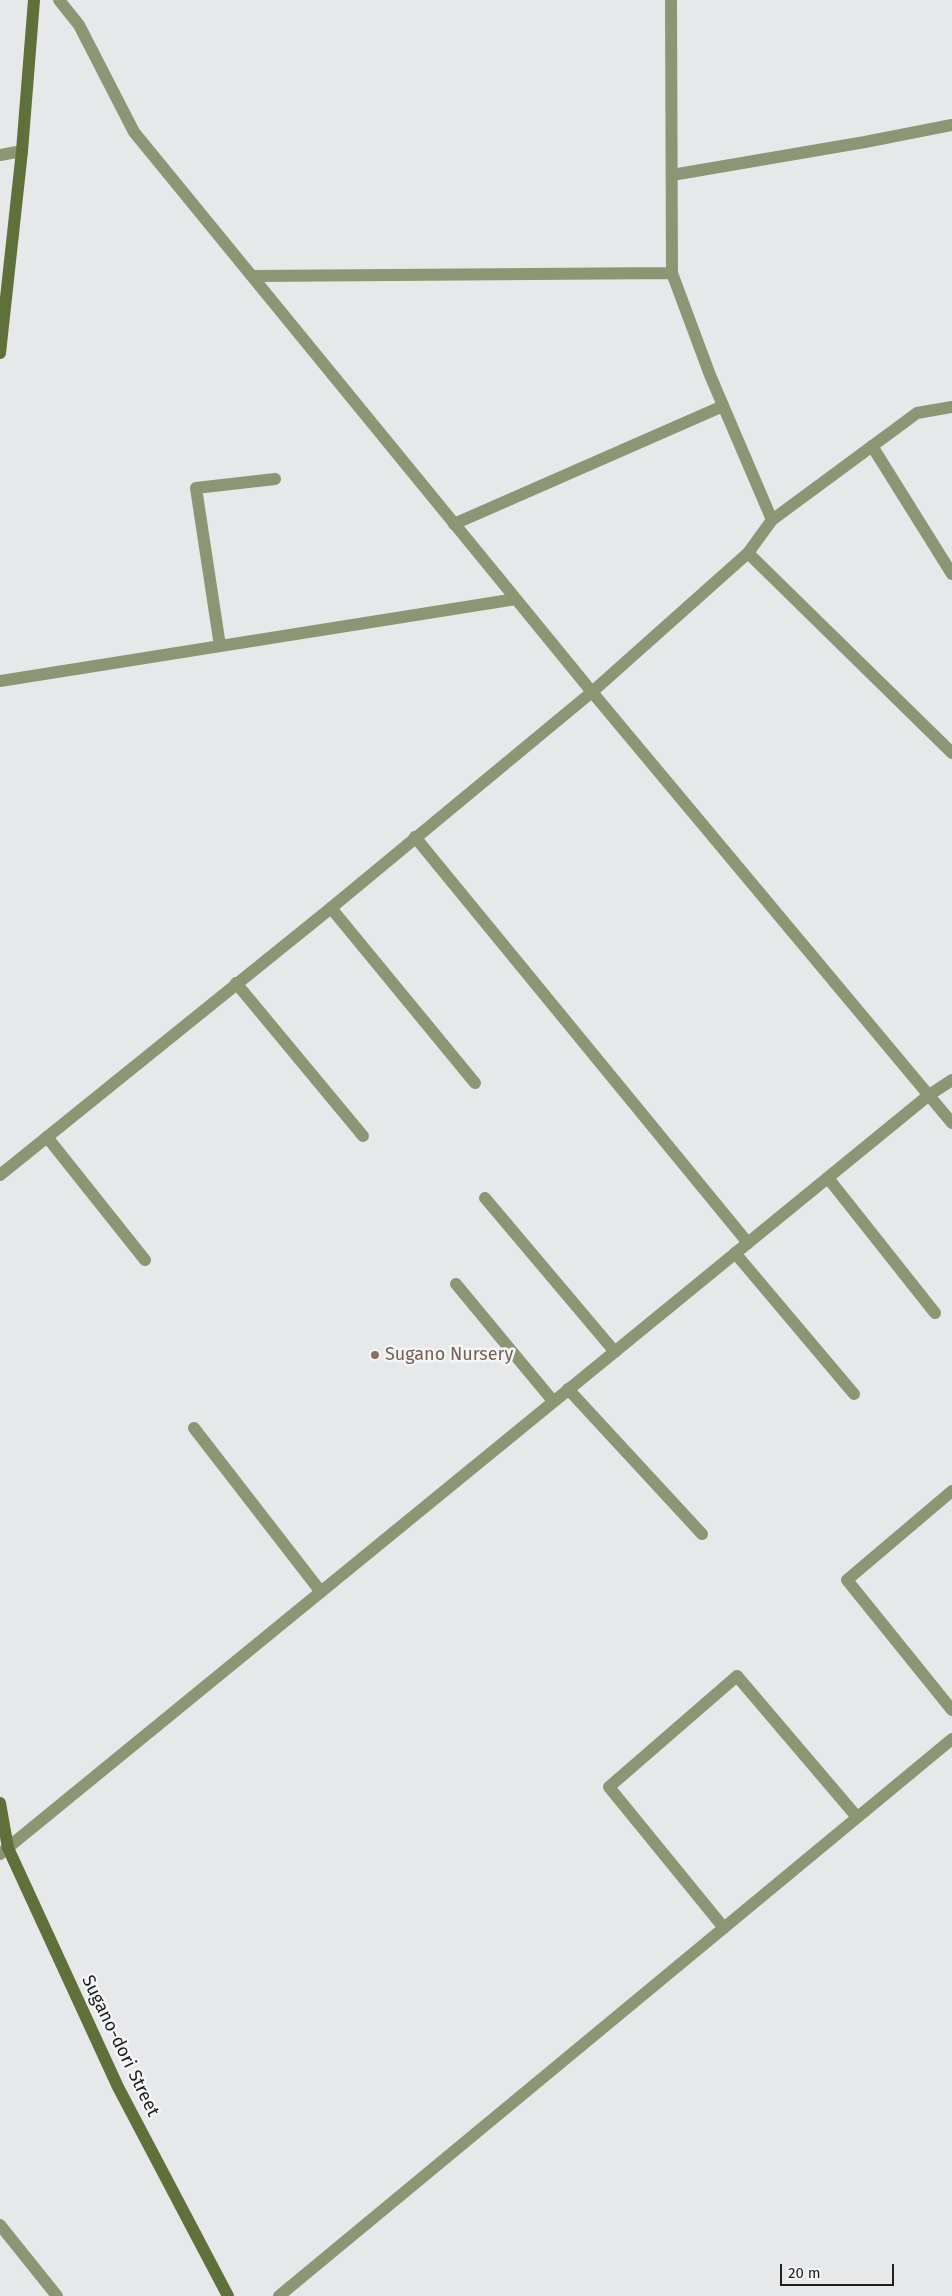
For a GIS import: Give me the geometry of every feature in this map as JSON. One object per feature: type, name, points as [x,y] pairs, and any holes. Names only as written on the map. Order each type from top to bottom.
[{"type":"street","points":[[0,354],[22,151],[34,0]]},
{"type":"street","points":[[59,0],[79,25],[134,132],[592,692],[952,1123]]},
{"type":"street","points":[[671,0],[672,273],[723,406],[772,520]]},
{"type":"street","points":[[672,174],[952,126]]},
{"type":"street","points":[[0,155],[22,151]]},
{"type":"street","points":[[252,276],[672,273]]},
{"type":"street","points":[[454,524],[723,406]]},
{"type":"street","points":[[0,1175],[331,908],[414,837],[592,692],[748,553],[772,520],[917,413],[952,407]]},
{"type":"street","points":[[872,446],[952,574]]},
{"type":"street","points":[[220,646],[196,488],[276,479]]},
{"type":"street","points":[[748,553],[952,753]]},
{"type":"street","points":[[0,681],[516,599]]},
{"type":"street","points":[[414,837],[748,1243]]},
{"type":"street","points":[[331,908],[475,1083]]},
{"type":"street","points":[[236,983],[363,1136]]},
{"type":"street","points":[[4,1851],[929,1095],[952,1080]]},
{"type":"street","points":[[47,1137],[146,1260]]},
{"type":"street","points":[[828,1178],[935,1313]]},
{"type":"street","points":[[485,1198],[614,1352]]},
{"type":"street","points":[[735,1253],[854,1394]]},
{"type":"street","points":[[456,1284],[553,1401]]},
{"type":"street","points":[[568,1389],[702,1534]]},
{"type":"street","points":[[194,1428],[321,1592]]},
{"type":"street","points":[[952,1491],[847,1580],[952,1710]]},
{"type":"street","points":[[724,1928],[609,1787],[737,1676],[857,1817]]},
{"type":"street","points":[[279,2296],[952,1740]]},
{"type":"street","name":"Sugano-dori Street","points":[[0,1803],[4,1851],[118,2087],[228,2296]]},
{"type":"street","points":[[0,2224],[57,2296]]},
{"type":"place","name":"Sugano Nursery","points":[[375,1355]]}]
